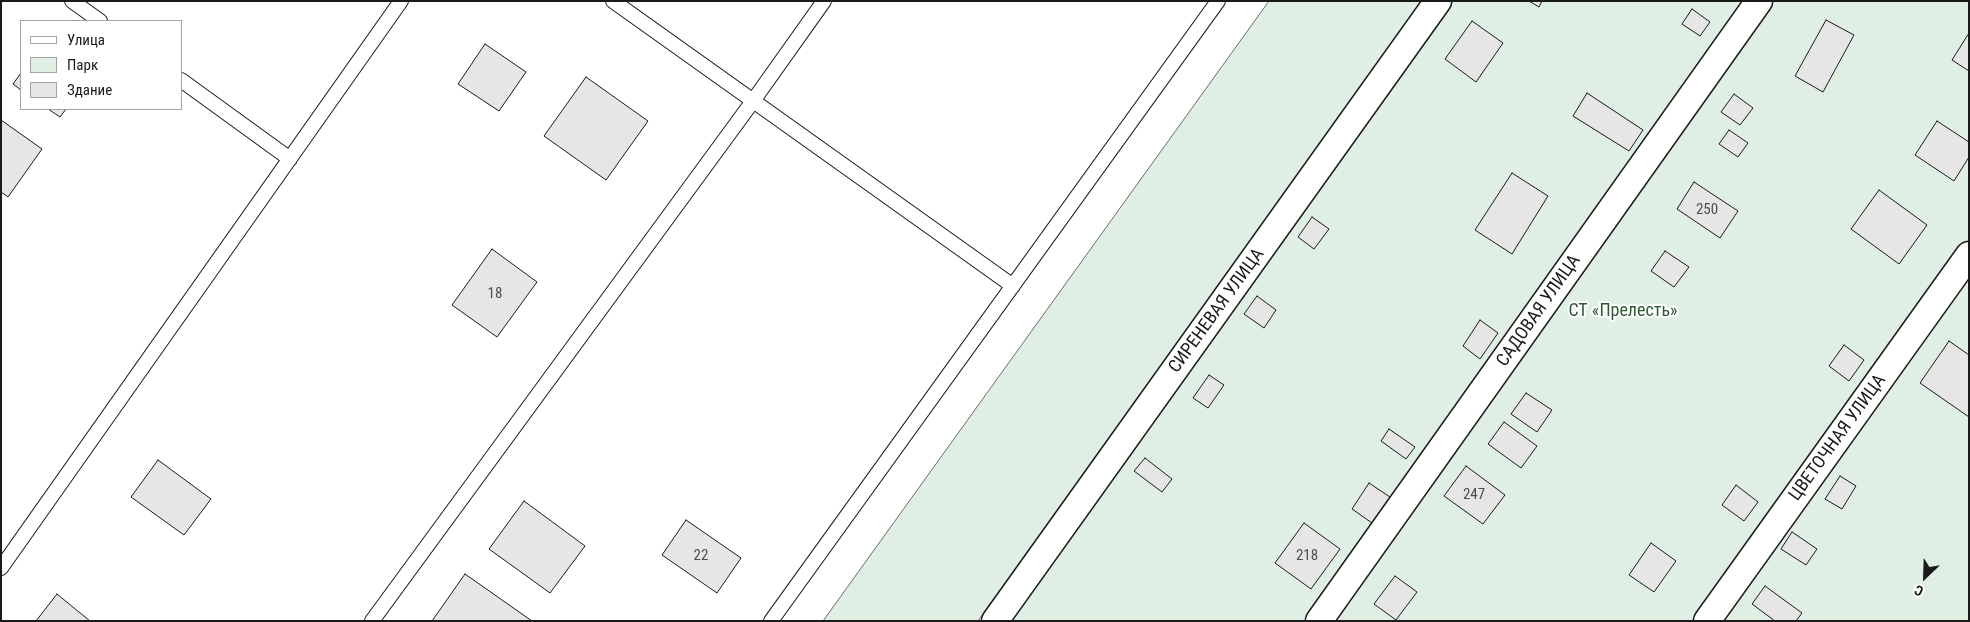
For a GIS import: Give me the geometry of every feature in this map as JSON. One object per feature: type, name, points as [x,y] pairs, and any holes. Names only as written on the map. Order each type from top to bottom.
[{"type":"street","name":"СИРЕНЕВАЯ УЛИЦА","points":[[995,621],[1438,1]]},
{"type":"street","name":"САДОВАЯ УЛИЦА","points":[[1319,621],[1759,1]]},
{"type":"street","name":"ЦВЕТОЧНАЯ УЛИЦА","points":[[1706,621],[1969,255]]},
{"type":"lane","points":[[72,1],[99,20]]},
{"type":"lane","points":[[1,568],[401,1]]},
{"type":"lane","points":[[612,1],[1013,286]]},
{"type":"lane","points":[[372,621],[754,101],[824,1]]},
{"type":"lane","points":[[771,621],[1218,1]]},
{"type":"lane","points":[[182,81],[290,159]]},
{"type":"green space","points":[[1269,1],[1426,1],[978,621],[823,621]]},
{"type":"green space","name":"СТ «Прелесть»","points":[[1453,1],[1969,1],[1969,621],[1008,621]]},
{"type":"building","points":[[1529,1],[1542,1],[1539,7]]},
{"type":"building","points":[[1692,9],[1710,22],[1700,36],[1682,24]]},
{"type":"building","points":[[1826,20],[1854,35],[1823,92],[1795,76]]},
{"type":"building","points":[[1472,21],[1503,43],[1476,82],[1445,59]]},
{"type":"building","points":[[1969,33],[1969,71],[1952,60]]},
{"type":"building","points":[[485,44],[526,72],[499,111],[458,84]]},
{"type":"building","points":[[20,74],[20,89],[13,84]]},
{"type":"building","points":[[586,77],[648,121],[606,180],[544,136]]},
{"type":"building","points":[[1587,93],[1643,130],[1629,151],[1573,116]]},
{"type":"building","points":[[1734,94],[1753,108],[1740,125],[1721,112]]},
{"type":"building","points":[[50,110],[65,110],[60,117]]},
{"type":"building","points":[[1,120],[42,149],[8,197],[1,192]]},
{"type":"building","points":[[1937,121],[1969,142],[1969,157],[1954,181],[1915,155]]},
{"type":"building","points":[[1729,130],[1748,143],[1738,157],[1719,144]]},
{"type":"building","points":[[1512,173],[1548,196],[1512,254],[1475,230]]},
{"type":"building","points":[[1694,182],[1738,211],[1720,238],[1677,209]]},
{"type":"building","points":[[1879,190],[1927,225],[1899,264],[1851,229]]},
{"type":"building","points":[[1312,217],[1329,229],[1314,249],[1298,237]]},
{"type":"building","points":[[492,249],[537,282],[497,337],[452,305]]},
{"type":"building","points":[[1665,251],[1689,267],[1674,287],[1651,271]]},
{"type":"building","points":[[1257,296],[1276,310],[1264,328],[1244,314]]},
{"type":"building","points":[[1480,320],[1498,333],[1480,359],[1463,346]]},
{"type":"building","points":[[1949,341],[1969,355],[1969,417],[1920,383]]},
{"type":"building","points":[[1844,345],[1864,360],[1849,381],[1829,366]]},
{"type":"building","points":[[1209,375],[1224,385],[1208,408],[1193,398]]},
{"type":"building","points":[[1526,393],[1552,410],[1537,432],[1511,414]]},
{"type":"building","points":[[1504,422],[1537,446],[1521,468],[1488,444]]},
{"type":"building","points":[[1389,429],[1415,447],[1406,459],[1381,441]]},
{"type":"building","points":[[1145,458],[1172,479],[1162,492],[1134,471]]},
{"type":"building","points":[[158,460],[211,499],[184,535],[131,497]]},
{"type":"building","points":[[1466,466],[1505,495],[1483,524],[1444,496]]},
{"type":"building","points":[[1840,476],[1856,486],[1842,509],[1825,499]]},
{"type":"building","points":[[1369,483],[1390,497],[1372,523],[1352,509]]},
{"type":"building","points":[[1736,485],[1758,502],[1744,521],[1722,505]]},
{"type":"building","points":[[524,501],[585,546],[550,593],[489,549]]},
{"type":"building","points":[[686,520],[741,558],[717,593],[662,555]]},
{"type":"building","points":[[1304,523],[1340,549],[1311,589],[1275,563]]},
{"type":"building","points":[[1792,532],[1817,549],[1806,565],[1781,549]]},
{"type":"building","points":[[1651,543],[1676,561],[1654,592],[1629,575]]},
{"type":"building","points":[[465,574],[532,621],[432,621]]},
{"type":"building","points":[[1395,576],[1417,592],[1396,620],[1374,604]]},
{"type":"building","points":[[1765,586],[1802,613],[1796,621],[1775,621],[1752,604]]},
{"type":"building","points":[[57,594],[90,621],[36,621]]}]
